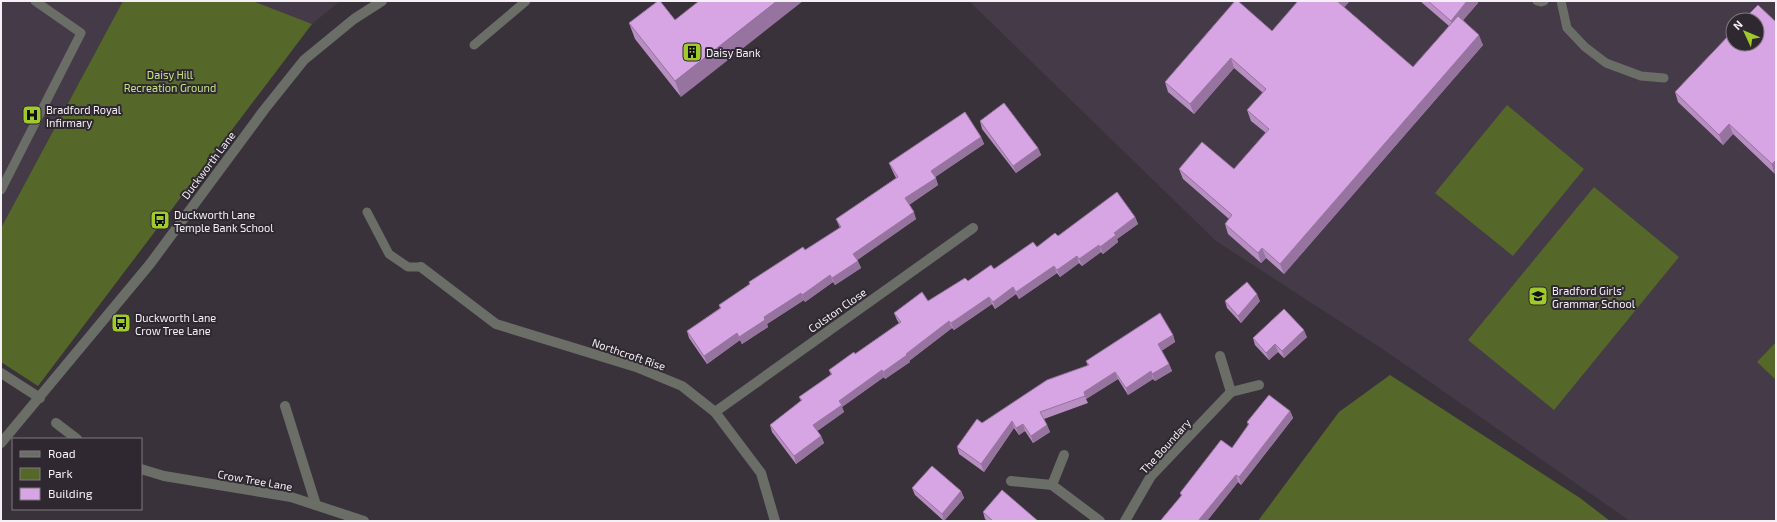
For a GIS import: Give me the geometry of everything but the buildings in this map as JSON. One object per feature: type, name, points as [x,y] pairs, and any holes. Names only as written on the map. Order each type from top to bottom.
[{"type":"street","name":"Duckworth Lane","points":[[1,443],[150,264],[264,110],[304,60],[354,19],[382,1]]},
{"type":"street","name":"Colston Close","points":[[715,412],[973,228]]},
{"type":"street","name":"Northcroft Rise","points":[[421,267],[496,324],[636,367],[682,386],[715,412],[761,473],[775,521]]},
{"type":"street","points":[[1220,356],[1232,392],[1259,385]]},
{"type":"street","points":[[1,373],[40,398]]},
{"type":"street","name":"The Boundary","points":[[1125,521],[1152,476],[1232,392]]},
{"type":"street","points":[[285,406],[316,505]]},
{"type":"street","points":[[56,423],[76,438]]},
{"type":"street","points":[[1052,486],[1064,455]]},
{"type":"street","name":"Crow Tree Lane","points":[[142,470],[164,476],[291,498],[364,521]]},
{"type":"street","points":[[1011,480],[1052,486],[1100,521]]},
{"type":"lane","points":[[1,190],[81,33],[35,1]]},
{"type":"lane","points":[[474,45],[526,1]]},
{"type":"lane","points":[[1537,1],[1544,1]]},
{"type":"lane","points":[[1561,1],[1567,28],[1584,47],[1606,63],[1641,76],[1664,78]]},
{"type":"lane","points":[[367,212],[389,254],[408,267],[421,267]]},
{"type":"shaded area","name":"Bradford Royal Infirmary","points":[[1,1],[123,1],[1,228]]},
{"type":"shaded area","points":[[253,1],[340,1],[312,24]]},
{"type":"shaded area","name":"Bradford Girls' Grammar School","points":[[969,1],[1776,1],[1776,521],[1630,521],[1384,350],[1216,241]]},
{"type":"green space","name":"Daisy Hill Recreation Ground","points":[[123,1],[253,1],[312,24],[38,386],[1,362],[1,228]]},
{"type":"green space","points":[[1507,105],[1584,169],[1513,256],[1435,193]]},
{"type":"green space","points":[[1594,187],[1679,257],[1554,410],[1468,340]]},
{"type":"green space","points":[[1776,342],[1776,380],[1757,362]]},
{"type":"green space","points":[[1390,375],[1580,498],[1610,521],[1258,521],[1339,412]]},
{"type":"place","name":"Daisy Bank","points":[[692,52]]},
{"type":"place","name":"Bradford Royal Infirmary","points":[[32,115]]},
{"type":"place","name":"Duckworth Lane Temple Bank School","points":[[160,220]]},
{"type":"place","name":"Bradford Girls' Grammar School","points":[[1538,296]]},
{"type":"place","name":"Duckworth Lane Crow Tree Lane","points":[[121,323]]}]
